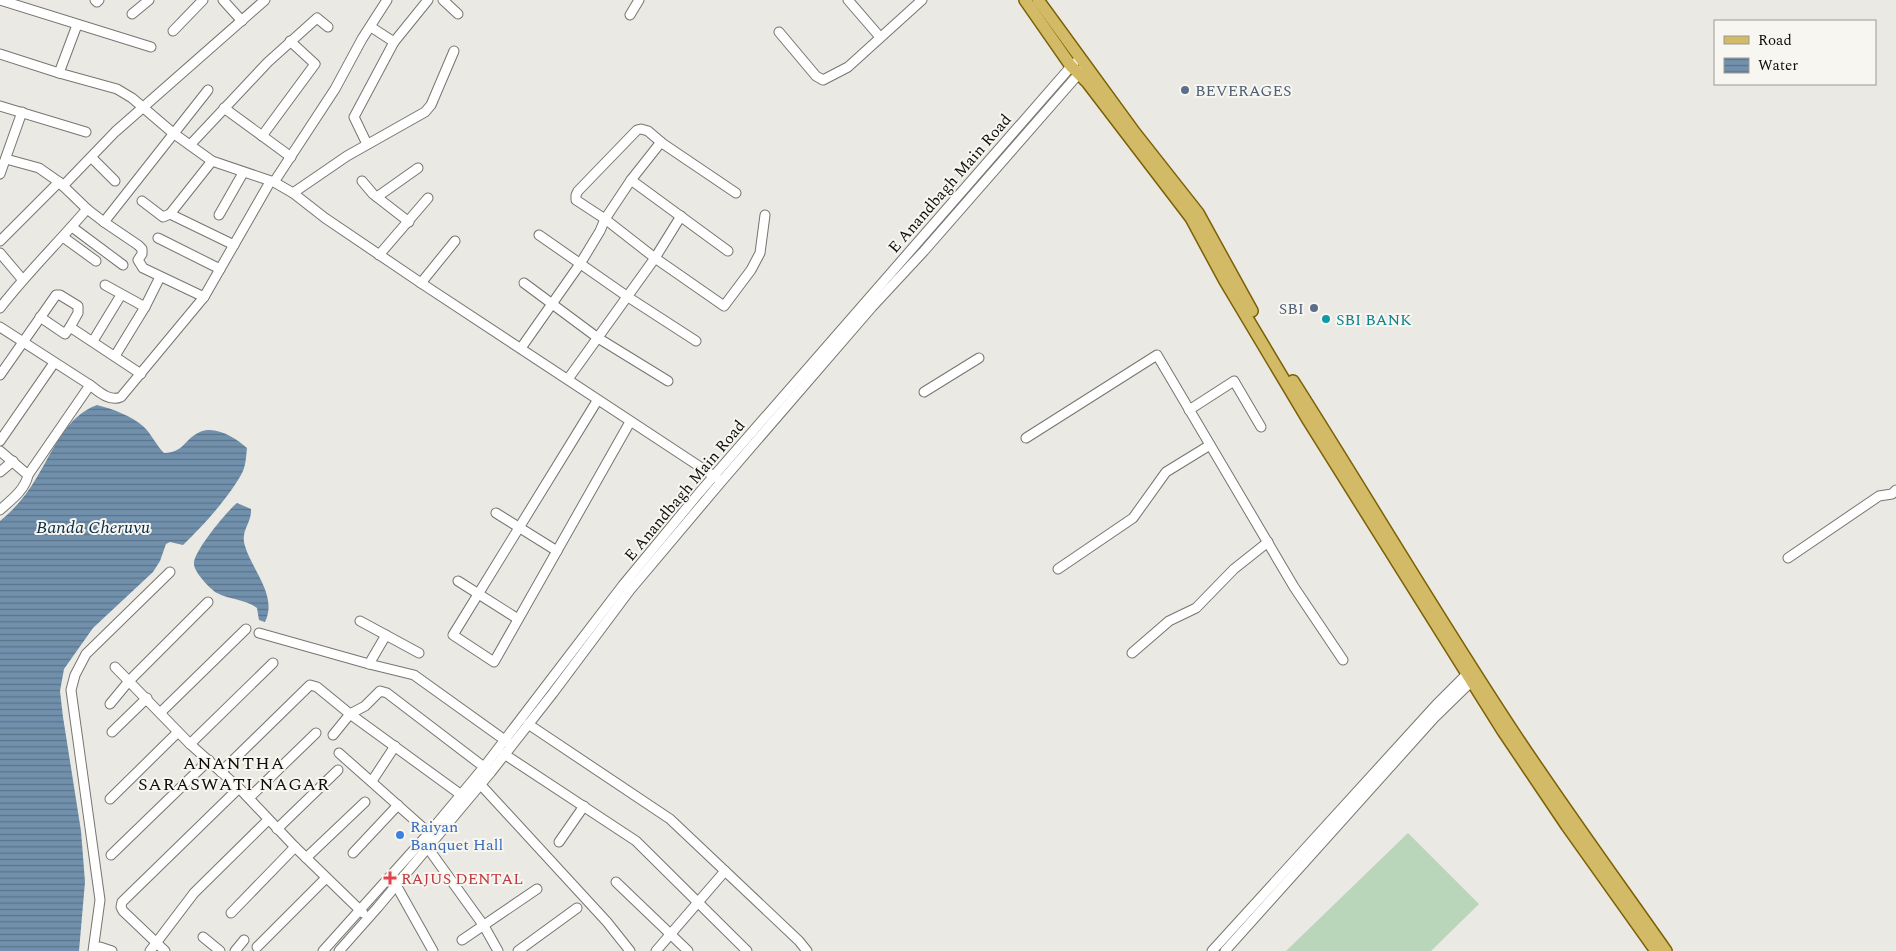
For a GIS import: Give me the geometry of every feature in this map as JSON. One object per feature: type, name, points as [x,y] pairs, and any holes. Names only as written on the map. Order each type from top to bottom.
[{"type":"main road","points":[[1025,0],[1075,70],[1191,218],[1225,281],[1472,675],[1666,951]]},
{"type":"main road","points":[[1038,0],[1135,133],[1198,213],[1270,344],[1372,517]]},
{"type":"main road","points":[[1472,675],[1502,731],[1656,951]]},
{"type":"street","points":[[0,0],[151,47]]},
{"type":"street","points":[[95,0],[97,2],[99,0]]},
{"type":"street","points":[[132,14],[149,0]]},
{"type":"street","points":[[173,30],[203,0]]},
{"type":"street","points":[[0,241],[92,158],[116,132],[265,0]]},
{"type":"street","points":[[0,327],[108,397],[116,399],[121,397],[204,297],[272,182],[291,157],[335,89],[362,39],[387,0]]},
{"type":"street","points":[[367,144],[354,117],[394,42],[428,0]]},
{"type":"street","points":[[443,0],[458,14]]},
{"type":"street","points":[[630,15],[639,0]]},
{"type":"street","points":[[848,0],[880,38]]},
{"type":"street","points":[[779,32],[816,76],[824,80],[848,67],[922,0]]},
{"type":"street","points":[[226,1],[242,21]]},
{"type":"street","points":[[190,145],[268,62],[317,18],[328,27]]},
{"type":"street","points":[[59,74],[77,25]]},
{"type":"street","points":[[371,27],[394,42]]},
{"type":"street","points":[[262,136],[315,64],[290,42]]},
{"type":"street","points":[[293,193],[367,144],[425,112],[431,105],[454,51]]},
{"type":"street","points":[[0,54],[59,74],[117,89],[145,107],[173,133],[212,161],[272,182],[293,193],[325,218],[379,255],[717,479]]},
{"type":"street","name":"E Anandbagh Main Road","points":[[323,951],[480,784],[504,754],[508,742],[624,585],[865,314],[924,251],[1083,61]]},
{"type":"street","points":[[104,222],[208,90]]},
{"type":"street","points":[[0,106],[86,132]]},
{"type":"street","points":[[224,108],[291,157]]},
{"type":"street","points":[[0,174],[22,112]]},
{"type":"street","points":[[736,193],[661,142],[648,131],[641,129],[637,130],[578,191],[576,200],[724,306],[751,270],[760,253],[765,215]]},
{"type":"street","points":[[521,348],[550,304],[580,264],[605,219],[631,180],[661,142]]},
{"type":"street","points":[[92,158],[115,181]]},
{"type":"street","points":[[6,159],[39,168],[61,184],[87,209],[138,245],[142,249],[142,254],[138,260],[143,268],[204,297]]},
{"type":"street","points":[[142,201],[163,217],[170,214],[212,161]]},
{"type":"street","points":[[377,197],[418,168]]},
{"type":"street","points":[[219,215],[243,173]]},
{"type":"street","points":[[631,180],[728,251]]},
{"type":"street","points":[[362,181],[377,197],[409,222]]},
{"type":"street","points":[[379,255],[428,198]]},
{"type":"street","points":[[0,308],[22,279],[87,209]]},
{"type":"street","points":[[170,214],[234,245]]},
{"type":"street","points":[[568,379],[628,297],[681,216]]},
{"type":"street","points":[[72,227],[123,265]]},
{"type":"street","points":[[539,235],[628,297],[696,341]]},
{"type":"street","points":[[63,237],[96,261]]},
{"type":"street","points":[[158,238],[220,269]]},
{"type":"street","points":[[421,283],[455,241]]},
{"type":"street","points":[[0,253],[22,279]]},
{"type":"street","points":[[115,356],[145,307],[160,277]]},
{"type":"street","points":[[524,283],[598,338],[668,381]]},
{"type":"street","points":[[105,285],[145,307]]},
{"type":"street","points":[[93,341],[121,294]]},
{"type":"street","points":[[0,375],[54,296],[60,295],[78,306],[79,310],[65,334],[40,317]]},
{"type":"street","points":[[70,327],[141,374]]},
{"type":"street","points":[[1026,438],[1157,356],[1294,587],[1343,660]]},
{"type":"street","points":[[924,392],[979,358]]},
{"type":"street","points":[[0,441],[54,363]]},
{"type":"street","points":[[1189,410],[1234,381],[1260,427]]},
{"type":"street","points":[[0,510],[22,489],[27,482],[28,475],[90,385]]},
{"type":"street","points":[[597,401],[453,635],[494,662],[630,422]]},
{"type":"street","points":[[1058,569],[1133,518],[1166,472],[1210,445]]},
{"type":"street","points":[[0,451],[28,475]]},
{"type":"street","points":[[0,472],[12,461]]},
{"type":"street","name":"E Anandbagh Main Road","points":[[339,951],[396,885],[425,844],[429,833],[460,794],[508,742],[528,724],[717,479]]},
{"type":"street","points":[[1788,558],[1879,496],[1892,494],[1896,490]]},
{"type":"street","points":[[496,513],[557,551]]},
{"type":"street","points":[[1132,653],[1169,621],[1196,608],[1234,569],[1268,542]]},
{"type":"street","points":[[112,951],[97,949],[100,900],[71,690],[75,675],[86,654],[170,572]]},
{"type":"street","points":[[458,581],[518,620]]},
{"type":"street","points":[[110,704],[129,681],[208,602]]},
{"type":"street","points":[[360,621],[419,653]]},
{"type":"street","points":[[161,712],[246,629]]},
{"type":"street","points":[[259,633],[414,675],[508,742]]},
{"type":"street","points":[[369,664],[386,635]]},
{"type":"street","points":[[190,744],[273,663]]},
{"type":"street","points":[[115,667],[161,712],[190,744],[239,788],[268,820],[368,918]]},
{"type":"street","points":[[1212,951],[1434,718],[1472,675]]},
{"type":"street","points":[[221,772],[310,685],[317,686],[350,714],[460,794]]},
{"type":"street","points":[[333,735],[350,714],[365,706],[380,691],[387,693],[484,767]]},
{"type":"street","points":[[112,732],[147,698]]},
{"type":"street","points":[[528,724],[670,818],[799,941],[807,951]]},
{"type":"street","points":[[110,799],[178,732]]},
{"type":"street","points":[[249,798],[316,733]]},
{"type":"street","points":[[372,781],[395,746]]},
{"type":"street","points":[[339,753],[429,833]]},
{"type":"street","points":[[504,754],[636,841],[747,951]]},
{"type":"street","points":[[111,855],[209,760]]},
{"type":"street","points":[[277,829],[338,770]]},
{"type":"street","points":[[480,784],[601,915],[630,951]]},
{"type":"street","points":[[165,951],[123,911],[121,907],[122,902],[239,788]]},
{"type":"street","points":[[306,858],[365,802]]},
{"type":"street","points":[[354,853],[398,806]]},
{"type":"street","points":[[559,842],[584,806]]},
{"type":"street","points":[[150,951],[194,893],[268,820]]},
{"type":"street","points":[[1225,951],[1318,840]]},
{"type":"street","points":[[425,844],[484,926],[498,951]]},
{"type":"street","points":[[231,913],[295,847]]},
{"type":"street","points":[[656,951],[725,871]]},
{"type":"street","points":[[257,948],[326,878]]},
{"type":"street","points":[[616,882],[688,951]]},
{"type":"street","points":[[396,885],[431,950]]},
{"type":"street","points":[[462,940],[538,889]]},
{"type":"street","points":[[518,951],[577,908]]},
{"type":"street","points":[[204,937],[220,951]]},
{"type":"street","points":[[235,951],[244,940]]},
{"type":"green space","points":[[1408,833],[1479,904],[1431,951],[1286,951]]},
{"type":"water","name":"Banda Cheruvu","points":[[97,405],[134,419],[147,430],[164,453],[176,451],[200,432],[206,430],[219,431],[237,440],[247,448],[245,463],[243,471],[232,490],[207,520],[183,545],[170,542],[166,544],[160,561],[153,572],[93,628],[64,669],[60,691],[81,831],[85,882],[79,951],[0,951],[0,521],[16,506],[29,489],[61,435],[77,417]]},
{"type":"water","name":"Banda Cheruvu","points":[[237,503],[251,509],[244,540],[248,555],[266,593],[268,612],[265,622],[259,620],[257,608],[214,591],[203,580],[194,566],[195,557],[205,541],[219,522]]},
{"type":"place","name":"BEVERAGES","points":[[1185,90]]},
{"type":"place","name":"SBI","points":[[1314,308]]},
{"type":"place","name":"SBI BANK","points":[[1326,319]]},
{"type":"place","name":"Raiyan Banquet Hall","points":[[400,835]]},
{"type":"place","name":"RAJUS DENTAL","points":[[390,878]]},
{"type":"district","name":"ANANTHA SARASWATI NAGAR","points":[[234,773]]}]
